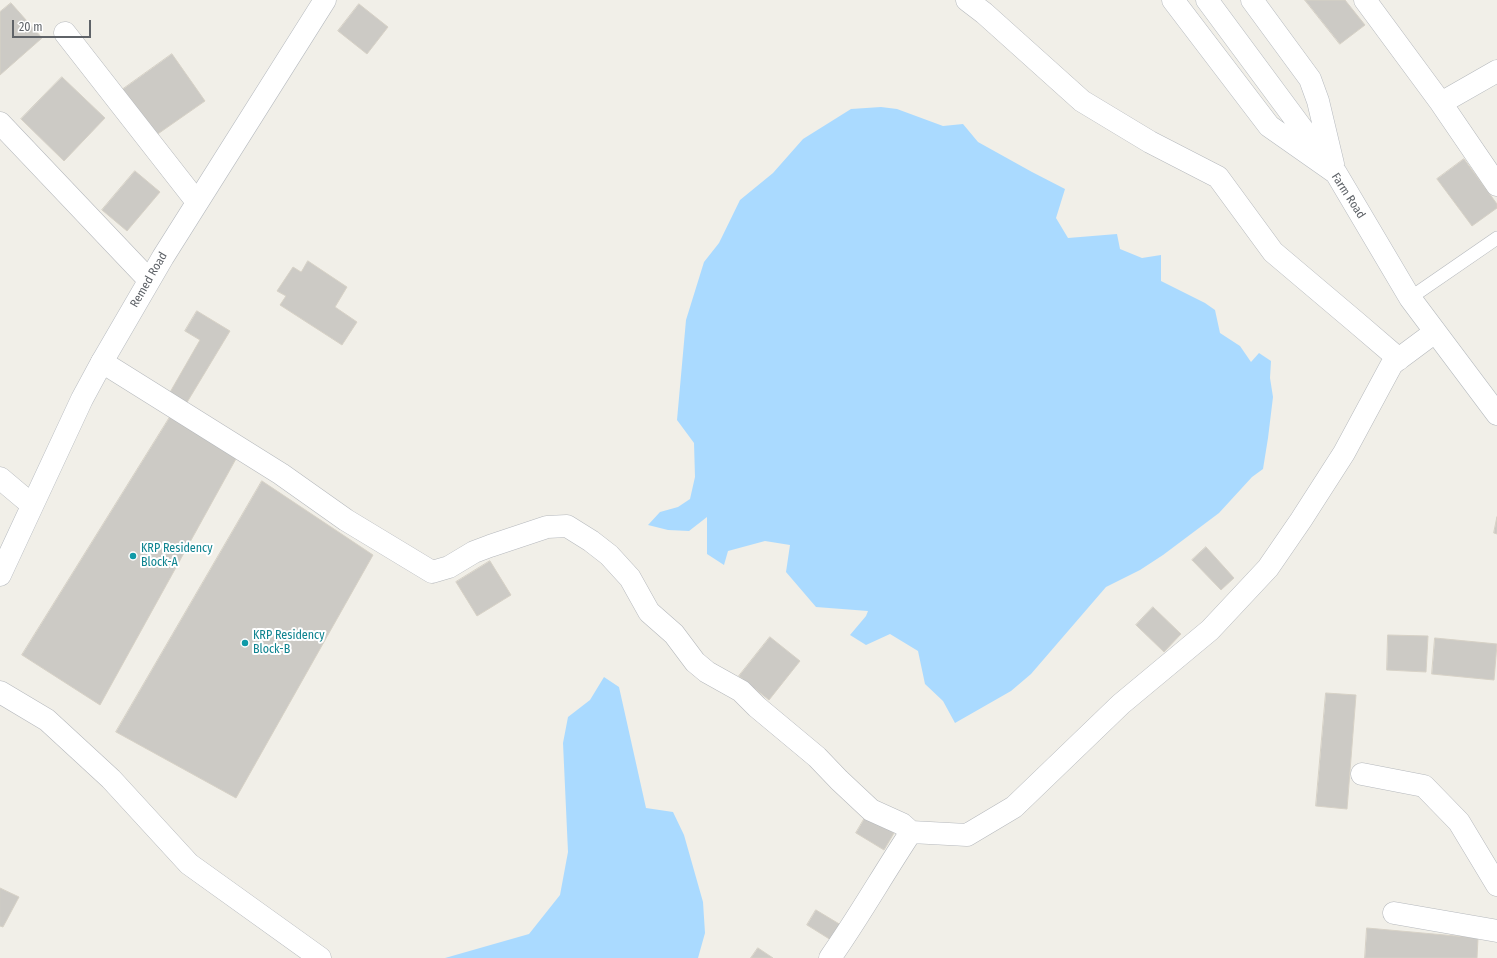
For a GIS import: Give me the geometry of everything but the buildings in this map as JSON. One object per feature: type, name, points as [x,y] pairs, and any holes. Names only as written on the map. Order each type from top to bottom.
[{"type":"street","name":"Remed Road","points":[[0,575],[82,399],[102,362],[149,280],[197,202],[325,0]]},
{"type":"street","points":[[967,0],[984,13],[1082,101],[1150,142],[1218,177],[1273,252],[1399,359]]},
{"type":"street","name":"Farm Road","points":[[1173,0],[1269,126],[1336,173],[1410,298],[1497,414]]},
{"type":"street","points":[[1207,0],[1336,173]]},
{"type":"street","points":[[1252,0],[1310,79],[1318,101],[1336,173]]},
{"type":"street","points":[[1365,0],[1442,103],[1497,185]]},
{"type":"street","points":[[65,33],[197,202]]},
{"type":"street","points":[[1442,103],[1497,71]]},
{"type":"street","points":[[0,123],[149,280]]},
{"type":"street","points":[[102,362],[281,474],[346,520],[432,572],[449,567],[474,552],[490,546],[547,527],[567,526],[591,541],[609,555],[630,578],[649,612],[674,634],[695,662],[707,672],[741,691],[757,707],[817,757],[871,810],[902,824],[911,832],[967,835],[1014,807],[1121,704],[1210,630],[1268,568],[1344,453],[1392,364],[1435,332]]},
{"type":"street","points":[[0,478],[32,505]]},
{"type":"street","points":[[0,692],[47,720],[111,780],[190,864],[320,958]]},
{"type":"street","points":[[1362,774],[1424,786],[1459,822],[1497,885]]},
{"type":"street","points":[[830,958],[856,921],[911,832]]},
{"type":"street","points":[[1394,913],[1497,931]]},
{"type":"lane","points":[[1410,298],[1497,238]]},
{"type":"water","points":[[881,107],[897,109],[943,126],[963,124],[978,142],[1065,189],[1056,218],[1068,238],[1117,234],[1120,249],[1142,258],[1161,255],[1161,281],[1205,303],[1215,310],[1220,333],[1240,346],[1251,362],[1259,353],[1271,361],[1270,378],[1273,397],[1263,469],[1252,477],[1219,513],[1163,555],[1140,570],[1106,587],[1031,674],[1011,691],[955,723],[943,701],[925,684],[918,651],[890,634],[866,645],[850,635],[866,616],[868,611],[816,607],[786,572],[790,545],[765,541],[728,551],[724,565],[707,554],[707,517],[689,531],[668,530],[648,525],[660,512],[678,507],[690,499],[695,477],[694,443],[677,420],[686,320],[704,262],[719,243],[740,200],[773,173],[803,139],[851,109]]},
{"type":"water","points":[[604,677],[619,687],[646,808],[673,812],[684,835],[703,902],[705,933],[698,958],[445,958],[529,934],[560,895],[568,852],[563,743],[568,717],[590,700]]},
{"type":"place","name":"KRP Residency Block-A","points":[[133,556]]},
{"type":"place","name":"KRP Residency Block-B","points":[[245,643]]}]
